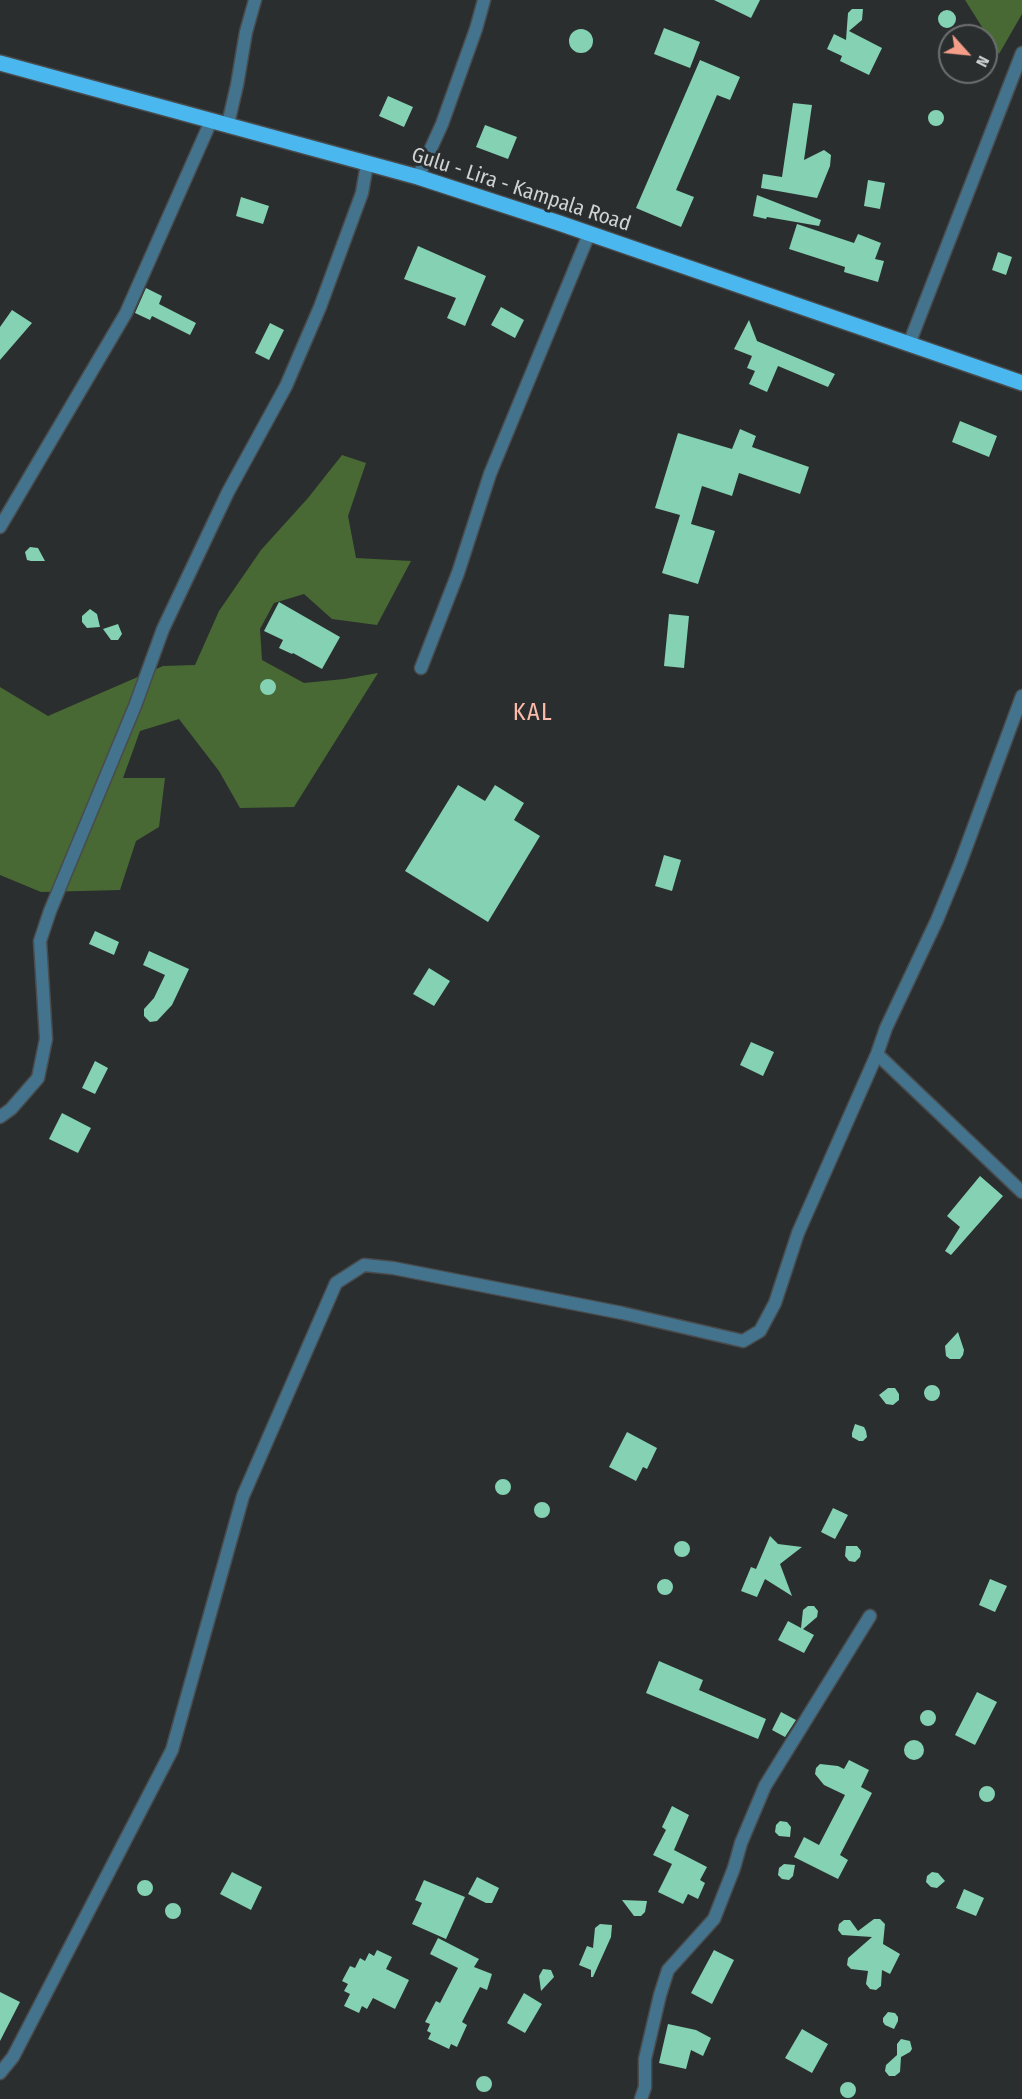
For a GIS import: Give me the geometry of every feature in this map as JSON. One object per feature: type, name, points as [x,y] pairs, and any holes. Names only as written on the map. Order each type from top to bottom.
[{"type":"main road","name":"Gulu - Lira - Kampala Road","points":[[0,63],[418,177],[1022,383]]},
{"type":"street","points":[[228,124],[246,32],[255,0]]},
{"type":"street","points":[[418,177],[446,113],[484,0]]},
{"type":"street","points":[[909,344],[1022,53]]},
{"type":"street","points":[[0,527],[126,313],[211,121]]},
{"type":"street","points":[[0,1117],[11,1109],[38,1078],[46,1039],[40,941],[50,911],[128,723],[163,629],[228,492],[286,386],[320,307],[362,193],[367,164]]},
{"type":"street","points":[[421,668],[458,573],[490,474],[589,234]]},
{"type":"street","points":[[0,2073],[13,2057],[172,1750],[243,1497],[336,1283],[364,1265],[393,1268],[622,1313],[743,1341],[760,1331],[775,1304],[798,1233],[896,1007],[937,920],[1022,696]]},
{"type":"street","points":[[877,1054],[1022,1192]]},
{"type":"street","points":[[641,2099],[645,2087],[645,2059],[668,1970],[714,1919],[765,1785],[870,1616]]},
{"type":"green space","points":[[965,0],[1022,0],[1022,14],[999,54],[998,24],[980,24]]},
{"type":"green space","points":[[342,455],[366,463],[348,516],[356,558],[411,561],[377,625],[332,619],[304,594],[274,603],[260,629],[262,660],[304,683],[378,673],[294,807],[240,808],[219,771],[179,719],[140,731],[123,778],[165,778],[159,827],[136,841],[120,890],[41,892],[0,875],[0,687],[48,716],[163,666],[195,665],[219,611],[261,550],[308,498]]},
{"type":"building","points":[[714,0],[760,0],[751,18]]},
{"type":"building","points":[[852,9],[863,9],[862,20],[849,31],[882,48],[869,75],[840,61],[842,56],[827,49],[834,34],[846,40],[848,13]]},
{"type":"building","points":[[947,10],[955,16],[954,24],[940,24],[938,19],[941,13]]},
{"type":"building","points":[[664,28],[700,42],[690,68],[654,54]]},
{"type":"building","points":[[581,29],[590,32],[593,41],[590,50],[581,53],[572,50],[569,41],[572,32]]},
{"type":"building","points":[[700,60],[740,77],[730,100],[717,95],[676,190],[694,197],[681,227],[636,208]]},
{"type":"building","points":[[388,96],[413,107],[404,127],[379,116]]},
{"type":"building","points":[[793,103],[812,105],[804,160],[824,150],[831,155],[830,166],[817,198],[761,188],[763,174],[782,177]]},
{"type":"building","points":[[936,110],[942,112],[944,118],[942,124],[936,126],[930,124],[928,118],[930,112]]},
{"type":"building","points":[[485,125],[517,137],[508,159],[476,147]]},
{"type":"building","points":[[868,180],[885,183],[880,209],[864,206]]},
{"type":"building","points":[[757,195],[821,220],[819,226],[753,216]]},
{"type":"building","points":[[241,197],[269,206],[263,224],[236,216]]},
{"type":"building","points":[[797,224],[854,243],[858,234],[881,243],[875,259],[884,261],[878,282],[844,272],[845,267],[789,249]]},
{"type":"building","points":[[418,246],[486,276],[465,326],[447,318],[456,298],[404,279]]},
{"type":"building","points":[[998,252],[1012,257],[1006,275],[992,270]]},
{"type":"building","points":[[146,288],[162,296],[159,304],[196,323],[190,335],[152,316],[150,320],[135,313]]},
{"type":"building","points":[[501,307],[524,320],[515,338],[491,325]]},
{"type":"building","points":[[12,310],[32,323],[0,360],[0,327]]},
{"type":"building","points":[[749,320],[757,341],[835,374],[828,387],[778,366],[767,392],[749,384],[755,371],[747,368],[752,356],[734,349]]},
{"type":"building","points":[[270,323],[284,330],[269,360],[255,353]]},
{"type":"building","points":[[960,421],[997,436],[989,457],[952,442]]},
{"type":"building","points":[[740,429],[756,436],[752,447],[809,467],[800,494],[739,473],[732,496],[702,486],[691,524],[715,531],[698,584],[662,573],[680,515],[655,508],[678,433],[732,449]]},
{"type":"building","points":[[30,547],[38,548],[45,561],[27,560],[25,552]]},
{"type":"building","points":[[279,602],[340,637],[322,669],[279,648],[283,640],[264,631]]},
{"type":"building","points":[[90,609],[97,614],[100,627],[87,628],[82,622],[82,616]]},
{"type":"building","points":[[669,614],[689,616],[684,668],[664,666]]},
{"type":"building","points":[[118,624],[122,634],[118,640],[111,640],[103,629]]},
{"type":"building","points":[[265,679],[271,679],[276,687],[274,693],[265,695],[260,690],[260,684]]},
{"type":"building","points":[[458,785],[485,801],[495,785],[524,803],[514,820],[540,836],[488,922],[405,871]]},
{"type":"building","points":[[664,855],[681,860],[672,891],[655,886]]},
{"type":"building","points":[[95,931],[119,942],[114,955],[89,944]]},
{"type":"building","points":[[149,951],[189,969],[172,1005],[157,1021],[150,1022],[144,1016],[144,1009],[154,998],[165,975],[143,965]]},
{"type":"building","points":[[429,968],[450,981],[434,1006],[413,994]]},
{"type":"building","points":[[751,1042],[774,1052],[763,1076],[740,1065]]},
{"type":"building","points":[[95,1061],[108,1068],[95,1094],[82,1088]]},
{"type":"building","points":[[62,1113],[91,1128],[78,1153],[49,1139]]},
{"type":"building","points":[[980,1176],[1003,1196],[951,1255],[945,1251],[960,1227],[947,1216]]},
{"type":"building","points":[[958,1332],[964,1350],[963,1355],[960,1359],[950,1359],[946,1356],[945,1346]]},
{"type":"building","points":[[932,1385],[938,1387],[940,1393],[938,1399],[932,1401],[926,1399],[924,1393],[926,1387]]},
{"type":"building","points":[[888,1388],[895,1388],[899,1394],[899,1400],[893,1405],[886,1404],[879,1395]]},
{"type":"building","points":[[855,1424],[864,1427],[866,1431],[867,1437],[863,1441],[852,1437]]},
{"type":"building","points":[[627,1432],[657,1448],[647,1469],[643,1467],[636,1481],[609,1467]]},
{"type":"building","points":[[503,1479],[509,1481],[511,1487],[509,1493],[503,1495],[497,1493],[495,1487],[497,1481]]},
{"type":"building","points":[[542,1502],[548,1504],[550,1510],[548,1516],[542,1518],[536,1516],[534,1510],[536,1504]]},
{"type":"building","points":[[833,1508],[848,1515],[835,1539],[821,1532]]},
{"type":"building","points":[[770,1536],[778,1544],[802,1547],[780,1564],[792,1596],[765,1579],[757,1597],[741,1591],[751,1567],[756,1569]]},
{"type":"building","points":[[682,1541],[688,1543],[690,1549],[688,1555],[682,1557],[676,1555],[674,1549],[676,1543]]},
{"type":"building","points":[[846,1546],[857,1546],[861,1551],[860,1557],[855,1562],[849,1561],[845,1556]]},
{"type":"building","points":[[665,1579],[671,1581],[673,1587],[671,1593],[665,1595],[659,1593],[657,1587],[659,1581]]},
{"type":"building","points":[[990,1579],[1007,1586],[995,1612],[979,1605]]},
{"type":"building","points":[[808,1606],[814,1606],[818,1611],[817,1617],[803,1629],[814,1635],[804,1653],[778,1640],[788,1621],[801,1628],[803,1610]]},
{"type":"building","points":[[659,1661],[703,1680],[699,1690],[766,1719],[758,1739],[646,1693]]},
{"type":"building","points":[[977,1692],[997,1702],[975,1745],[955,1735]]},
{"type":"building","points":[[928,1710],[934,1712],[936,1718],[934,1724],[928,1726],[922,1724],[920,1718],[922,1712]]},
{"type":"building","points":[[781,1712],[796,1720],[785,1737],[772,1730]]},
{"type":"building","points":[[914,1740],[921,1743],[924,1750],[921,1757],[914,1760],[907,1757],[904,1750],[907,1743]]},
{"type":"building","points":[[849,1760],[869,1770],[861,1787],[872,1793],[840,1855],[848,1860],[838,1879],[794,1857],[804,1837],[819,1845],[845,1795],[824,1785],[815,1774],[816,1768],[820,1764],[844,1769]]},
{"type":"building","points":[[987,1786],[993,1788],[995,1794],[993,1800],[987,1802],[981,1800],[979,1794],[981,1788]]},
{"type":"building","points":[[672,1806],[689,1815],[674,1850],[707,1867],[700,1880],[705,1883],[698,1899],[688,1894],[683,1904],[658,1892],[672,1864],[653,1855],[666,1830],[662,1827]]},
{"type":"building","points":[[780,1821],[787,1822],[791,1827],[790,1837],[779,1836],[775,1832],[776,1825]]},
{"type":"building","points":[[784,1864],[795,1865],[793,1876],[789,1880],[782,1879],[778,1875],[779,1868]]},
{"type":"building","points":[[232,1872],[262,1887],[251,1910],[220,1894]]},
{"type":"building","points":[[932,1872],[938,1873],[945,1881],[937,1888],[931,1887],[926,1882],[927,1876]]},
{"type":"building","points":[[477,1877],[499,1888],[492,1903],[486,1903],[468,1894]]},
{"type":"building","points":[[145,1880],[151,1882],[153,1888],[151,1894],[145,1896],[139,1894],[137,1888],[139,1882]]},
{"type":"building","points":[[424,1880],[465,1897],[446,1939],[412,1924],[422,1903],[415,1900]]},
{"type":"building","points":[[964,1889],[984,1898],[976,1916],[956,1908]]},
{"type":"building","points":[[622,1900],[647,1901],[645,1912],[641,1916],[634,1916]]},
{"type":"building","points":[[173,1903],[179,1905],[181,1911],[179,1917],[173,1919],[167,1917],[165,1911],[167,1905]]},
{"type":"building","points":[[874,1919],[880,1919],[885,1924],[883,1944],[900,1954],[890,1974],[882,1970],[881,1986],[876,1990],[870,1989],[866,1984],[868,1971],[851,1969],[847,1965],[848,1958],[872,1937],[842,1935],[838,1930],[839,1924],[844,1920],[850,1920],[858,1931]]},
{"type":"building","points":[[600,1924],[612,1925],[611,1937],[591,1977],[591,1970],[579,1965],[587,1946],[593,1948],[595,1928]]},
{"type":"building","points":[[438,1938],[479,1959],[474,1967],[492,1974],[487,1990],[480,1987],[462,2022],[467,2025],[457,2047],[451,2044],[449,2049],[428,2039],[431,2033],[427,2031],[430,2024],[425,2022],[436,2001],[440,2003],[458,1968],[430,1954]]},
{"type":"building","points":[[377,1950],[392,1957],[386,1969],[409,1980],[395,2009],[373,1998],[367,2009],[362,2006],[359,2013],[344,2006],[350,1994],[344,1991],[348,1984],[342,1981],[350,1966],[355,1968],[360,1958],[365,1961],[369,1953],[374,1956]]},
{"type":"building","points":[[714,1950],[734,1960],[712,2004],[691,1993]]},
{"type":"building","points":[[543,1969],[551,1970],[554,1977],[541,1991],[539,1976]]},
{"type":"building","points":[[0,1992],[20,2002],[0,2041]]},
{"type":"building","points":[[524,1993],[542,2004],[525,2033],[507,2023]]},
{"type":"building","points":[[888,2012],[895,2013],[898,2017],[894,2029],[883,2022]]},
{"type":"building","points":[[668,2024],[696,2030],[711,2038],[703,2056],[691,2050],[686,2069],[659,2063]]},
{"type":"building","points":[[802,2029],[828,2044],[812,2073],[785,2058]]},
{"type":"building","points":[[901,2039],[910,2041],[912,2049],[901,2057],[900,2072],[895,2076],[889,2076],[885,2071],[886,2065],[897,2055],[897,2044]]},
{"type":"building","points":[[481,2076],[487,2076],[492,2084],[490,2090],[481,2092],[476,2087],[476,2081]]},
{"type":"building","points":[[848,2082],[854,2084],[856,2090],[854,2096],[848,2098],[842,2096],[840,2090],[842,2084]]},
{"type":"district","name":"KAL","points":[[533,713]]}]
